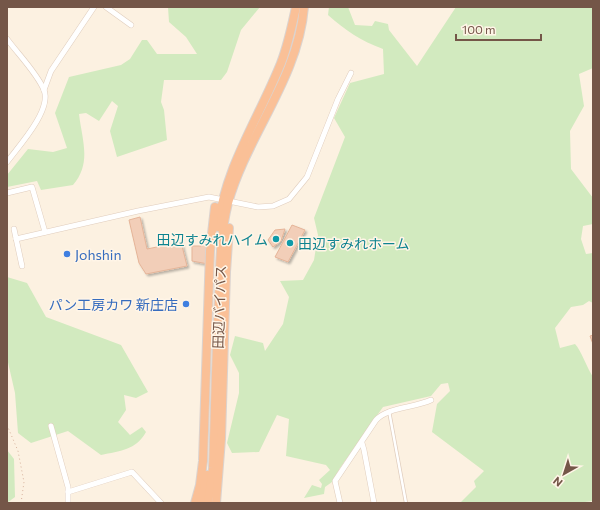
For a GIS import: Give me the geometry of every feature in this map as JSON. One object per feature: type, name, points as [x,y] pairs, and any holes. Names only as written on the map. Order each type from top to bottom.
[{"type":"highway","points":[[195,503],[200,485],[203,461],[210,251],[225,200],[231,162],[251,127],[281,62],[289,40],[296,7]]},
{"type":"highway","name":"田辺バイパス","points":[[201,503],[208,464],[225,200],[255,141],[296,49],[304,7]]},
{"type":"highway","points":[[216,503],[221,439],[228,230],[225,200]]},
{"type":"highway","name":"田辺バイパス","points":[[208,503],[213,468],[216,338]]},
{"type":"street","points":[[7,162],[26,138],[43,110],[45,100],[44,90],[51,71],[94,7]]},
{"type":"street","points":[[106,7],[131,25]]},
{"type":"street","points":[[7,39],[44,90]]},
{"type":"street","points":[[16,239],[138,210],[209,197],[258,207],[273,206],[289,199],[300,187],[313,163],[322,136],[351,73]]},
{"type":"street","points":[[7,193],[32,187],[45,232]]},
{"type":"street","points":[[14,229],[22,266]]},
{"type":"street","points":[[340,503],[335,481],[362,443],[376,420],[382,414],[389,411],[410,408],[431,400]]},
{"type":"street","points":[[51,426],[68,492],[68,503]]},
{"type":"street","points":[[362,443],[374,503]]},
{"type":"street","points":[[68,492],[132,472],[161,503]]},
{"type":"lane","points":[[389,411],[406,503]]},
{"type":"path","points":[[7,425],[9,433],[18,451],[21,466],[24,490],[21,503]]},
{"type":"green space","points":[[168,7],[260,7],[241,30],[227,72],[221,80],[164,80],[161,102],[164,110],[167,140],[117,157],[110,131],[118,106],[112,101],[99,121],[86,113],[79,114],[84,160],[79,177],[73,185],[41,190],[37,181],[7,187],[7,175],[28,149],[53,152],[67,148],[55,113],[69,77],[121,65],[130,59],[142,40],[147,40],[157,54],[197,54],[186,37],[169,22]]},
{"type":"green space","points":[[329,7],[348,7],[355,25],[372,26],[375,21],[388,24],[389,30],[417,66],[456,7],[593,7],[593,68],[579,74],[584,106],[570,131],[571,169],[593,198],[593,224],[583,226],[581,239],[586,254],[593,253],[593,303],[589,301],[583,305],[571,307],[555,328],[560,348],[575,344],[580,350],[593,377],[593,501],[577,503],[460,503],[476,487],[474,481],[484,471],[432,432],[437,404],[450,391],[448,383],[441,384],[431,396],[383,407],[340,468],[332,482],[325,487],[324,494],[304,498],[312,485],[321,488],[322,484],[319,480],[330,470],[326,465],[286,456],[289,419],[277,415],[259,452],[232,453],[227,443],[239,393],[239,373],[230,355],[235,336],[263,343],[265,351],[283,324],[289,297],[280,281],[303,280],[314,260],[318,235],[314,218],[345,137],[334,118],[350,83],[384,74],[383,49],[360,39],[341,26],[328,15]]},
{"type":"green space","points":[[7,277],[27,283],[46,317],[121,345],[148,392],[136,398],[124,395],[126,410],[118,422],[130,435],[142,427],[146,432],[137,443],[127,449],[101,455],[68,431],[31,443],[18,433],[15,393],[7,358]]},
{"type":"green space","points":[[7,450],[14,459],[15,497],[7,503]]},
{"type":"building","points":[[140,217],[147,249],[181,242],[187,266],[146,274],[139,263],[129,220]]},
{"type":"building","name":"田辺すみれホーム","points":[[292,225],[305,230],[288,262],[275,257]]},
{"type":"building","name":"田辺すみれハイム","points":[[285,229],[281,241],[273,247],[268,240],[275,230]]},
{"type":"building","points":[[201,244],[208,244],[208,264],[192,261],[192,246],[201,246]]},
{"type":"building","points":[[593,335],[593,344],[590,336]]},
{"type":"place","name":"田辺すみれハイム","points":[[276,239]]},
{"type":"place","name":"田辺すみれホーム","points":[[290,243]]},
{"type":"place","name":"Johshin","points":[[67,254]]},
{"type":"place","name":"パン工房カワ 新庄店","points":[[186,304]]}]
